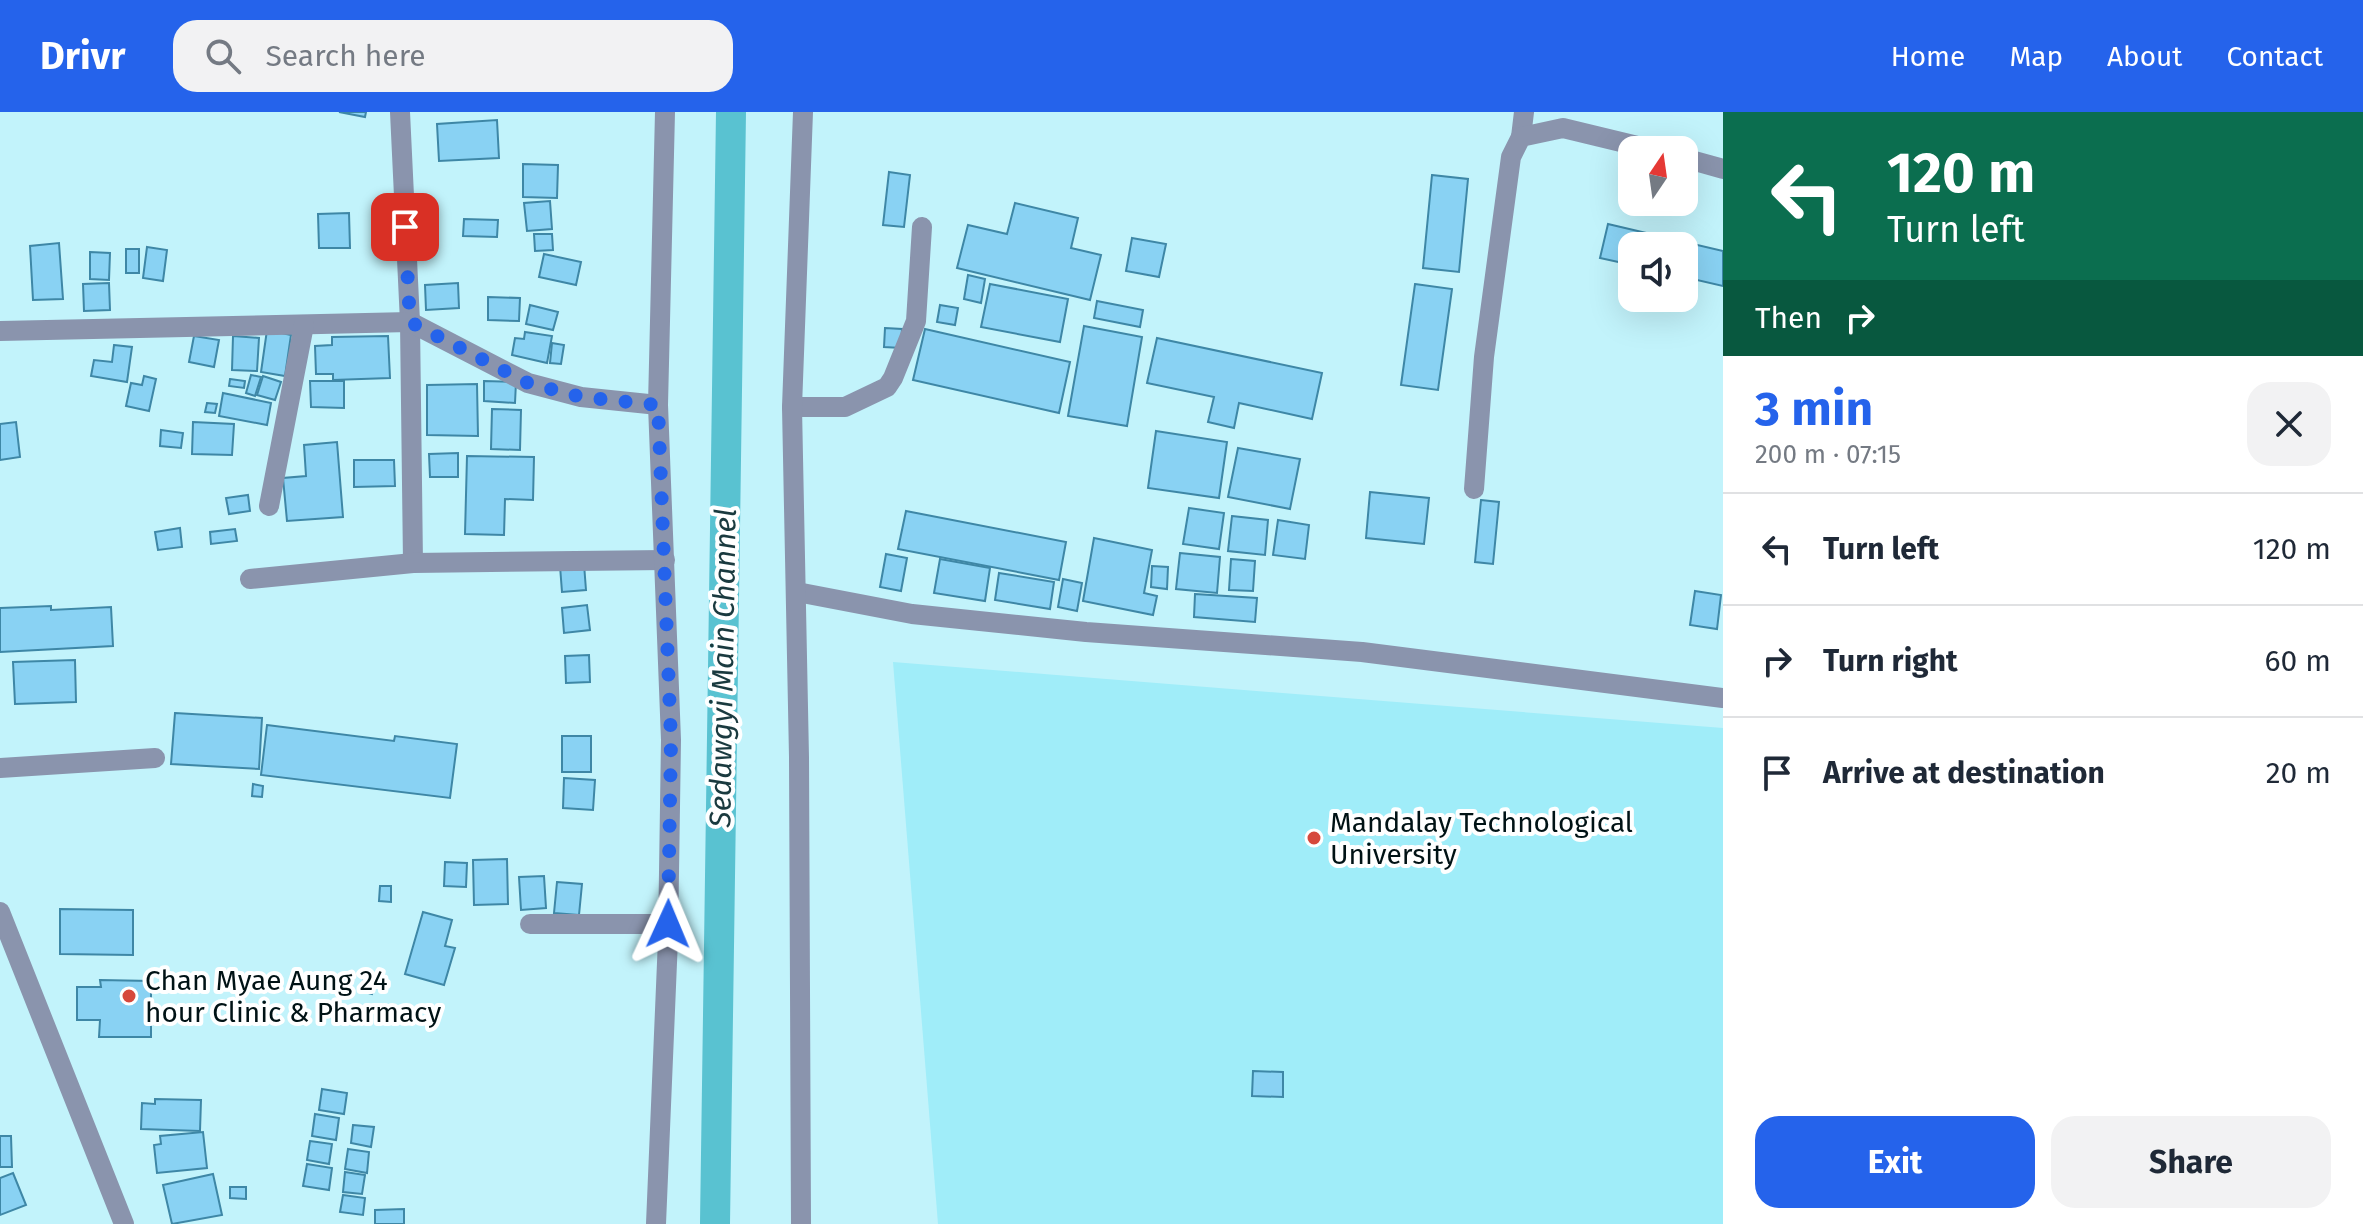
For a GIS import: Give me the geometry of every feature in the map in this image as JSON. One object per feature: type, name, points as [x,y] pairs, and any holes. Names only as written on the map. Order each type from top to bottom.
[{"type":"street","points":[[400,112],[410,322],[413,563]]},
{"type":"street","points":[[656,1224],[668,924],[671,740],[658,405],[665,112]]},
{"type":"street","points":[[801,1224],[797,592],[792,407],[803,112]]},
{"type":"street","points":[[1474,489],[1501,208],[1511,157],[1521,137],[1524,112]]},
{"type":"street","points":[[1521,137],[1563,128],[1618,141]]},
{"type":"street","points":[[1698,162],[1723,169]]},
{"type":"street","points":[[792,407],[845,407],[887,387],[916,321],[922,227]]},
{"type":"street","points":[[0,331],[410,322],[528,383],[581,397],[658,405]]},
{"type":"street","points":[[269,506],[304,325]]},
{"type":"street","points":[[250,579],[413,563],[665,560]]},
{"type":"street","points":[[797,592],[912,614],[1086,632],[1362,652],[1723,698]]},
{"type":"street","points":[[0,768],[155,758]]},
{"type":"street","points":[[0,912],[124,1224]]},
{"type":"street","points":[[530,924],[668,924]]},
{"type":"shaded area","name":"Mandalay Technological University","points":[[893,662],[1723,728],[1723,1224],[938,1224]]},
{"type":"building","points":[[339,112],[366,112],[365,117]]},
{"type":"building","points":[[497,120],[499,158],[439,161],[437,124]]},
{"type":"building","points":[[523,164],[558,165],[557,198],[523,197]]},
{"type":"building","points":[[889,172],[910,175],[904,227],[883,225]]},
{"type":"building","points":[[1432,175],[1468,179],[1459,272],[1423,268]]},
{"type":"building","points":[[550,201],[552,229],[527,231],[524,203]]},
{"type":"building","points":[[1015,203],[1078,218],[1071,248],[1101,255],[1090,300],[957,268],[968,225],[1007,234]]},
{"type":"building","points":[[349,213],[350,248],[319,248],[318,214]]},
{"type":"building","points":[[464,219],[498,220],[497,237],[463,236]]},
{"type":"building","points":[[1608,224],[1642,232],[1618,232],[1618,262],[1600,258]]},
{"type":"building","points":[[534,234],[552,234],[553,250],[535,251]]},
{"type":"building","points":[[1132,238],[1166,244],[1159,277],[1126,271]]},
{"type":"building","points":[[59,243],[63,299],[33,300],[30,246]]},
{"type":"building","points":[[1698,245],[1723,251],[1723,286],[1698,280]]},
{"type":"building","points":[[147,247],[167,250],[163,281],[143,278]]},
{"type":"building","points":[[126,249],[139,249],[139,273],[126,273]]},
{"type":"building","points":[[90,252],[110,253],[109,280],[90,279]]},
{"type":"building","points":[[544,254],[581,262],[576,285],[539,277]]},
{"type":"building","points":[[968,275],[985,279],[981,303],[964,299]]},
{"type":"building","points":[[109,283],[110,310],[84,311],[83,284]]},
{"type":"building","points":[[458,283],[459,308],[426,310],[425,285]]},
{"type":"building","points":[[990,284],[1068,299],[1060,342],[981,327]]},
{"type":"building","points":[[1415,284],[1452,289],[1438,390],[1401,385]]},
{"type":"building","points":[[488,297],[520,298],[519,321],[488,320]]},
{"type":"building","points":[[1097,301],[1143,310],[1140,327],[1094,318]]},
{"type":"building","points":[[530,305],[558,312],[553,330],[526,324]]},
{"type":"building","points":[[940,305],[958,308],[955,325],[937,322]]},
{"type":"building","points":[[1084,326],[1142,337],[1127,426],[1068,416]]},
{"type":"building","points":[[885,328],[902,329],[901,348],[884,347]]},
{"type":"building","points":[[925,329],[1070,362],[1059,413],[913,380]]},
{"type":"building","points":[[267,330],[291,335],[285,376],[261,372]]},
{"type":"building","points":[[525,332],[552,336],[547,363],[512,355],[515,338],[524,339]]},
{"type":"building","points":[[194,336],[219,340],[214,367],[189,362]]},
{"type":"building","points":[[233,336],[259,338],[257,371],[232,370]]},
{"type":"building","points":[[388,336],[390,378],[333,380],[333,374],[316,374],[315,346],[332,345],[332,337]]},
{"type":"building","points":[[1157,338],[1322,373],[1312,419],[1239,403],[1234,428],[1208,422],[1214,397],[1147,383]]},
{"type":"building","points":[[552,343],[564,345],[561,364],[550,363]]},
{"type":"building","points":[[114,345],[132,347],[127,382],[91,376],[94,360],[112,362]]},
{"type":"building","points":[[251,375],[261,377],[255,396],[246,393]]},
{"type":"building","points":[[144,376],[156,379],[149,411],[126,406],[131,383],[142,385]]},
{"type":"building","points":[[263,376],[281,382],[275,400],[257,395]]},
{"type":"building","points":[[230,379],[245,381],[244,388],[229,386]]},
{"type":"building","points":[[310,381],[344,381],[344,408],[311,407]]},
{"type":"building","points":[[484,381],[516,382],[515,403],[484,401]]},
{"type":"building","points":[[477,384],[478,436],[427,435],[427,385]]},
{"type":"building","points":[[223,393],[271,403],[267,425],[219,416]]},
{"type":"building","points":[[207,403],[217,404],[215,413],[205,412]]},
{"type":"building","points":[[492,409],[521,410],[520,450],[491,449]]},
{"type":"building","points":[[16,422],[20,457],[0,460],[0,424]]},
{"type":"building","points":[[193,422],[234,424],[232,455],[192,454]]},
{"type":"building","points":[[161,430],[183,433],[181,448],[160,446]]},
{"type":"building","points":[[1156,431],[1227,442],[1219,498],[1148,488]]},
{"type":"building","points":[[337,442],[343,517],[287,521],[283,478],[306,476],[304,445]]},
{"type":"building","points":[[1238,448],[1300,459],[1290,509],[1228,497]]},
{"type":"building","points":[[458,453],[458,477],[430,477],[429,454]]},
{"type":"building","points":[[467,456],[534,457],[533,500],[505,499],[504,535],[465,534]]},
{"type":"building","points":[[354,460],[394,460],[395,486],[354,487]]},
{"type":"building","points":[[1370,492],[1429,498],[1424,544],[1366,538]]},
{"type":"building","points":[[248,495],[250,511],[229,514],[226,498]]},
{"type":"building","points":[[1481,500],[1499,502],[1493,564],[1475,562]]},
{"type":"building","points":[[1189,508],[1224,513],[1219,549],[1183,544]]},
{"type":"building","points":[[906,511],[1066,542],[1059,580],[898,549]]},
{"type":"building","points":[[1232,516],[1268,520],[1265,555],[1228,551]]},
{"type":"building","points":[[1278,520],[1309,525],[1305,559],[1273,555]]},
{"type":"building","points":[[180,528],[182,547],[158,550],[155,532]]},
{"type":"building","points":[[235,529],[237,541],[211,544],[210,532]]},
{"type":"building","points":[[1094,538],[1152,550],[1144,593],[1157,596],[1153,615],[1083,601]]},
{"type":"building","points":[[1180,553],[1220,557],[1217,593],[1176,589]]},
{"type":"building","points":[[886,554],[907,558],[901,591],[880,587]]},
{"type":"building","points":[[940,559],[990,568],[985,601],[934,593]]},
{"type":"building","points":[[1231,559],[1255,561],[1253,591],[1229,590]]},
{"type":"building","points":[[584,564],[586,590],[562,592],[560,566]]},
{"type":"building","points":[[1152,566],[1168,567],[1167,589],[1151,587]]},
{"type":"building","points":[[999,573],[1054,582],[1050,609],[995,600]]},
{"type":"building","points":[[1063,579],[1082,583],[1077,611],[1058,607]]},
{"type":"building","points":[[1695,591],[1721,595],[1717,629],[1690,625]]},
{"type":"building","points":[[1195,594],[1257,598],[1255,622],[1194,617]]},
{"type":"building","points":[[587,605],[590,630],[564,633],[562,608]]},
{"type":"building","points":[[51,606],[51,610],[111,607],[113,646],[0,652],[0,608]]},
{"type":"building","points":[[589,655],[590,682],[566,683],[565,656]]},
{"type":"building","points":[[75,660],[76,702],[15,704],[13,662]]},
{"type":"building","points":[[175,713],[262,718],[259,769],[171,764]]},
{"type":"building","points":[[267,725],[394,741],[395,736],[457,744],[450,798],[261,775]]},
{"type":"building","points":[[562,736],[591,736],[591,772],[562,772]]},
{"type":"building","points":[[564,778],[595,780],[593,810],[563,808]]},
{"type":"building","points":[[253,784],[263,786],[262,797],[252,796]]},
{"type":"building","points":[[507,859],[508,904],[474,905],[473,860]]},
{"type":"building","points":[[445,862],[467,863],[466,887],[444,886]]},
{"type":"building","points":[[544,876],[546,908],[521,910],[519,877]]},
{"type":"building","points":[[557,882],[582,884],[579,915],[554,913]]},
{"type":"building","points":[[380,886],[391,886],[391,902],[379,901]]},
{"type":"building","points":[[60,909],[133,910],[133,955],[60,954]]},
{"type":"building","points":[[423,912],[452,920],[445,946],[455,948],[444,985],[405,974]]},
{"type":"building","points":[[364,978],[376,981],[372,994],[361,991]]},
{"type":"building","points":[[100,980],[151,981],[151,1037],[99,1037],[100,1020],[77,1020],[77,987],[101,987]]},
{"type":"building","points":[[1253,1071],[1283,1072],[1283,1097],[1252,1096]]},
{"type":"building","points":[[322,1089],[347,1093],[344,1114],[319,1110]]},
{"type":"building","points":[[155,1099],[201,1100],[200,1131],[141,1129],[142,1103],[155,1104]]},
{"type":"building","points":[[315,1114],[339,1118],[336,1140],[312,1136]]},
{"type":"building","points":[[353,1125],[374,1127],[371,1147],[351,1143]]},
{"type":"building","points":[[203,1132],[207,1168],[157,1173],[154,1145],[161,1144],[160,1136]]},
{"type":"building","points":[[0,1136],[11,1136],[12,1167],[0,1167]]},
{"type":"building","points":[[310,1141],[332,1144],[329,1164],[307,1160]]},
{"type":"building","points":[[348,1149],[369,1152],[367,1173],[345,1169]]},
{"type":"building","points":[[307,1164],[332,1168],[329,1190],[303,1186]]},
{"type":"building","points":[[345,1172],[365,1175],[362,1194],[343,1192]]},
{"type":"building","points":[[13,1173],[26,1205],[0,1215],[0,1178]]},
{"type":"building","points":[[213,1174],[222,1215],[172,1224],[163,1185]]},
{"type":"building","points":[[230,1187],[246,1187],[246,1199],[230,1198]]},
{"type":"building","points":[[343,1195],[365,1198],[363,1215],[340,1212]]},
{"type":"building","points":[[404,1209],[404,1224],[375,1224],[375,1210]]},
{"type":"waterway","name":"Sedawgyi Main Channel","points":[[715,1224],[731,112]]},
{"type":"place","name":"Mandalay Technological University","points":[[1314,838]]},
{"type":"place","name":"Chan Myae Aung 24 hour Clinic & Pharmacy","points":[[129,996]]},
{"type":"route","points":[[405,227],[410,322],[528,383],[581,397],[658,405],[671,740],[668,924]]}]
